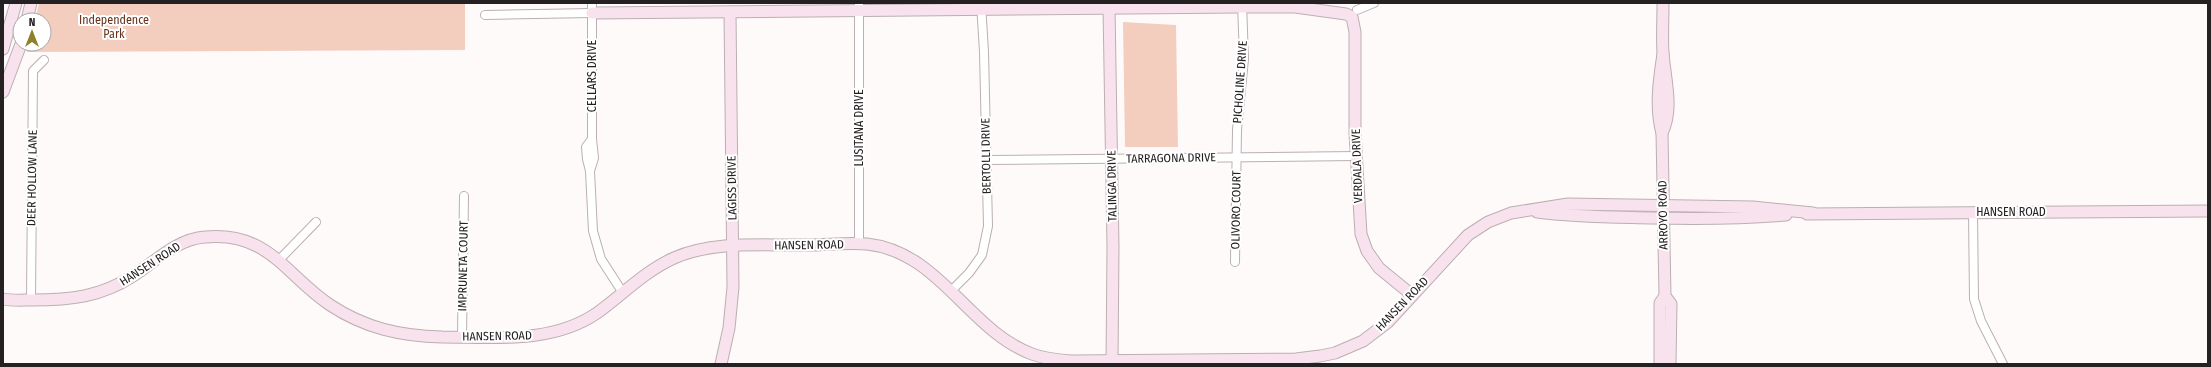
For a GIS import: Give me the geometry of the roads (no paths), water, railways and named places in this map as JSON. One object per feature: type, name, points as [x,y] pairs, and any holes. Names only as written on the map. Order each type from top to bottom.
[{"type":"street","points":[[3,49],[16,3]]},
{"type":"street","points":[[485,15],[592,8],[730,7],[859,8],[1242,5],[1323,10],[1356,10],[1374,3]]},
{"type":"street","name":"ARROYO ROAD","points":[[1663,3],[1663,54],[1659,82],[1658,112],[1662,133],[1665,296],[1671,304],[1670,364]]},
{"type":"street","name":"PICHOLINE DRIVE","points":[[1237,157],[1237,130],[1244,59],[1242,5]]},
{"type":"street","name":"BERTOLLI DRIVE","points":[[951,291],[977,262],[985,246],[988,226],[981,6]]},
{"type":"street","name":"TALINGA DRIVE","points":[[1109,6],[1112,158],[1112,362]]},
{"type":"street","name":"LAGISS DRIVE","points":[[721,364],[731,311],[732,246],[730,7]]},
{"type":"street","name":"CELLARS DRIVE","points":[[592,8],[592,140],[586,147],[590,171],[592,224],[596,246],[605,266],[623,293]]},
{"type":"street","name":"LUSITANA DRIVE","points":[[859,8],[859,244]]},
{"type":"street","name":"VERDALA DRIVE","points":[[1356,10],[1356,156],[1359,217],[1363,242],[1379,268],[1412,295]]},
{"type":"street","points":[[3,92],[18,52]]},
{"type":"street","name":"DEER HOLLOW LANE","points":[[31,296],[33,70],[44,60]]},
{"type":"street","name":"TARRAGONA DRIVE","points":[[987,160],[1356,156]]},
{"type":"street","name":"OLIVORO COURT","points":[[1235,262],[1237,157]]},
{"type":"street","name":"IMPRUNETA COURT","points":[[462,336],[464,196]]},
{"type":"street","name":"HANSEN ROAD","points":[[3,299],[66,294],[73,297],[108,290],[184,242],[201,237],[219,236],[253,244],[279,260],[327,303],[354,319],[396,334],[525,336],[560,331],[585,320],[648,273],[675,258],[706,249],[732,246],[868,244],[908,257],[922,265],[993,331],[1013,345],[1028,352],[1054,360],[1112,362],[1296,359],[1320,356],[1349,347],[1374,333],[1388,322],[1468,235],[1498,217],[1523,210],[1568,204],[1663,213],[1753,207],[1813,213],[2208,211]]},
{"type":"street","points":[[1973,212],[1974,299],[1981,322],[2002,364]]},
{"type":"street","points":[[279,260],[316,222]]},
{"type":"street","name":"HANSEN ROAD","points":[[3,296],[7,294],[31,296]]},
{"type":"street","name":"ARROYO ROAD","points":[[1660,364],[1660,303],[1665,296]]},
{"type":"park label","name":"Independence Park","points":[[114,27]]}]
